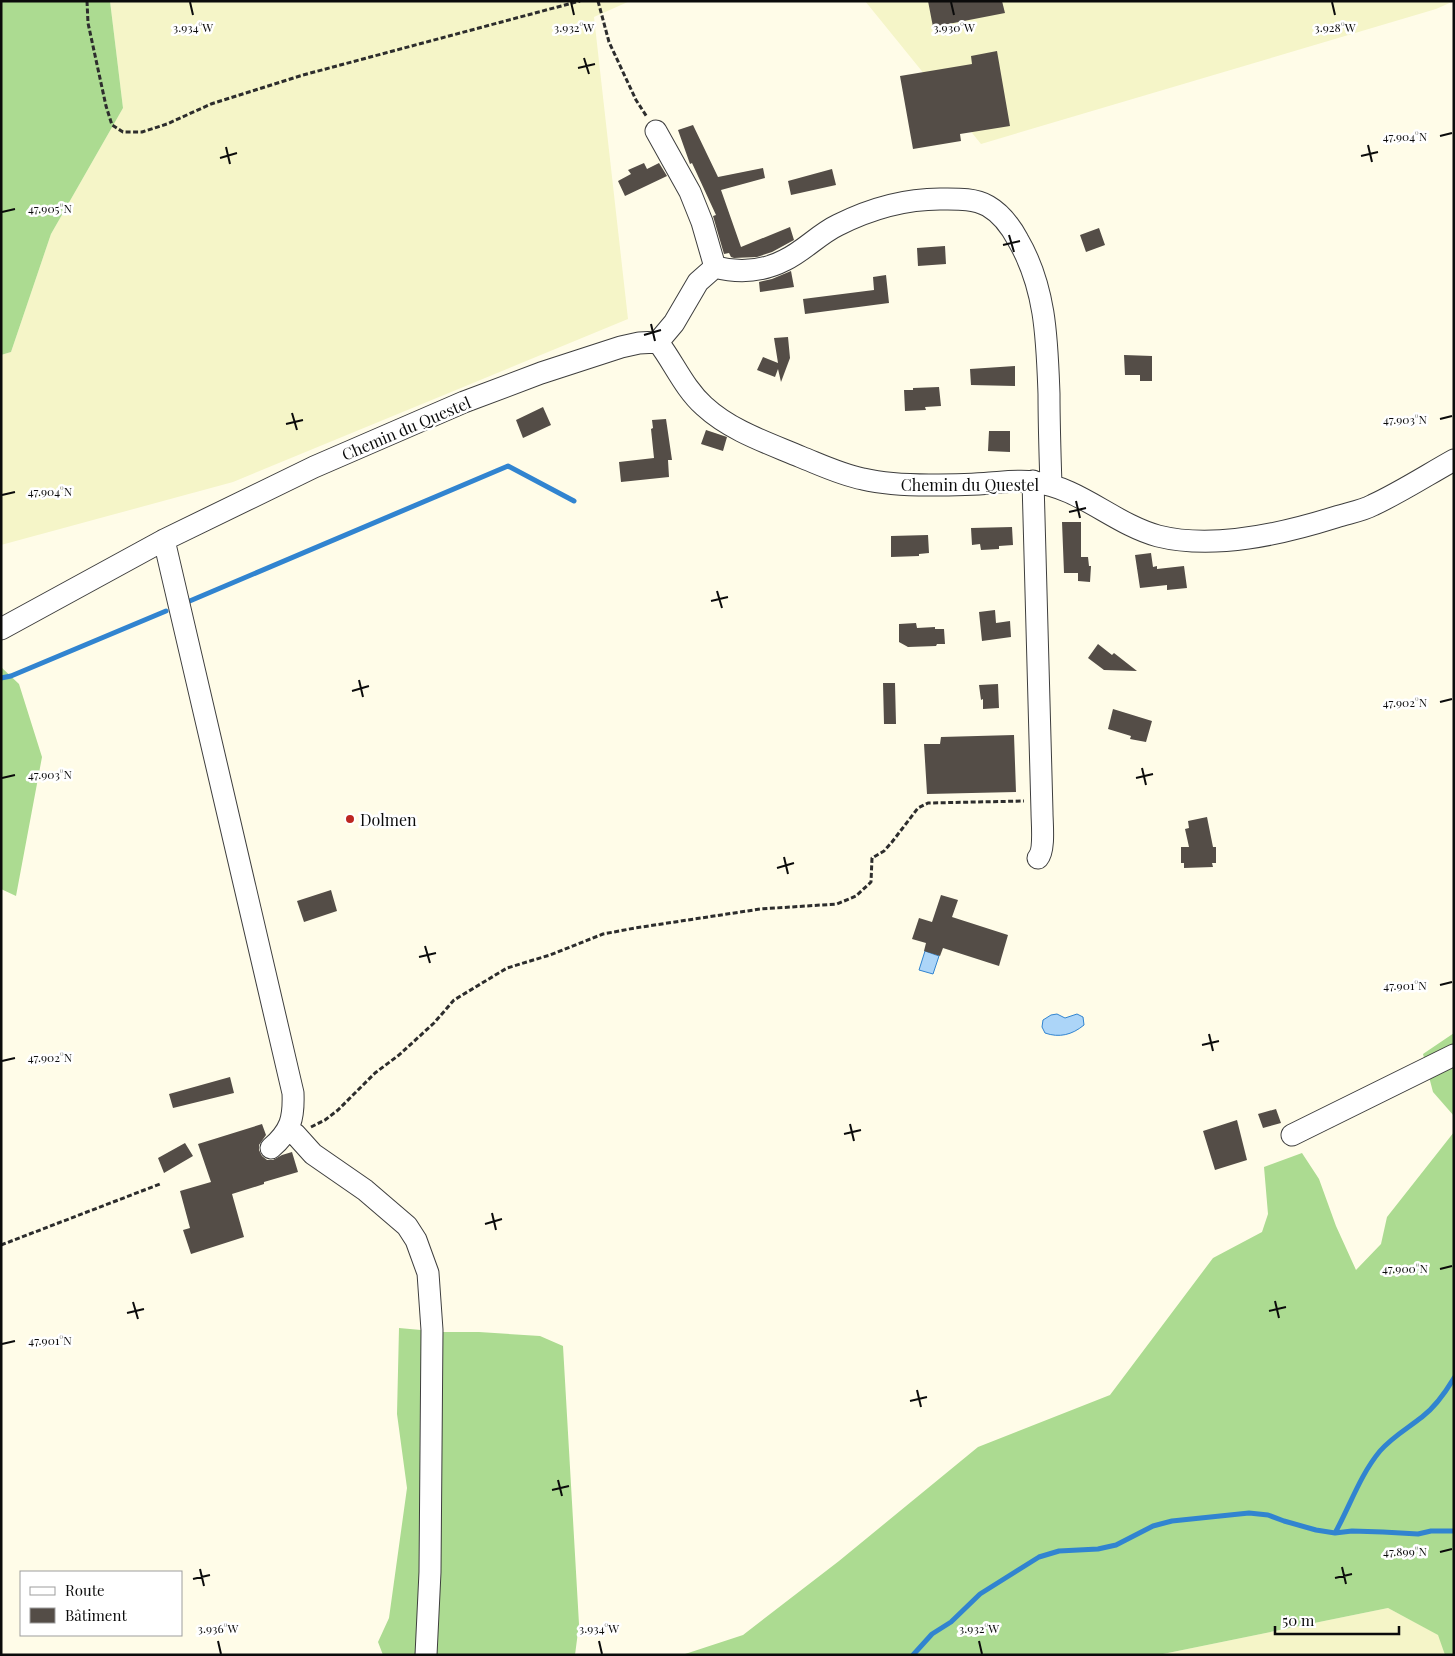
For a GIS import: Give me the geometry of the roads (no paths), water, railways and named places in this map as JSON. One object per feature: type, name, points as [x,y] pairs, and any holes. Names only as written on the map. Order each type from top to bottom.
[{"type":"street","points":[[656,131],[690,192],[702,222],[715,267]]},
{"type":"street","points":[[715,267],[732,271],[765,268],[785,260],[836,226],[878,208],[922,199],[972,201],[988,206],[998,213],[1012,229],[1027,255],[1036,276],[1042,303],[1048,367],[1042,483],[1042,847],[1041,855],[1038,858]]},
{"type":"street","points":[[658,342],[674,323],[698,282],[715,267]]},
{"type":"street","name":"Chemin du Questel","points":[[1,629],[164,540],[314,468],[464,402],[540,373],[639,343],[658,342],[680,378],[704,406],[751,437],[863,480],[929,485],[1042,483],[1068,492],[1129,525],[1158,536],[1178,539],[1206,541],[1246,538],[1312,524],[1372,506],[1454,460]]},
{"type":"street","points":[[164,540],[293,1093],[291,1132],[271,1148]]},
{"type":"street","points":[[1292,1135],[1454,1055]]},
{"type":"street","points":[[291,1132],[313,1154],[365,1190],[407,1226],[416,1240],[428,1272],[432,1340],[430,1572],[426,1655]]},
{"type":"water","points":[[925,951],[939,956],[933,974],[919,970]]},
{"type":"water","points":[[1057,1014],[1065,1018],[1077,1014],[1083,1017],[1084,1025],[1065,1035],[1045,1033],[1042,1027],[1043,1020]]},
{"type":"waterway","points":[[185,603],[508,466],[574,501]]},
{"type":"waterway","points":[[1,678],[11,676],[166,611]]},
{"type":"waterway","points":[[1335,1533],[1373,1460],[1395,1437],[1431,1409],[1454,1378]]},
{"type":"waterway","points":[[913,1655],[932,1634],[951,1622],[980,1594],[1039,1557],[1059,1551],[1098,1549],[1116,1545],[1153,1526],[1172,1521],[1249,1513],[1268,1515],[1316,1530],[1335,1533],[1352,1531],[1418,1534],[1431,1531],[1454,1531]]},
{"type":"place","name":"Dolmen","points":[[350,819]]}]
